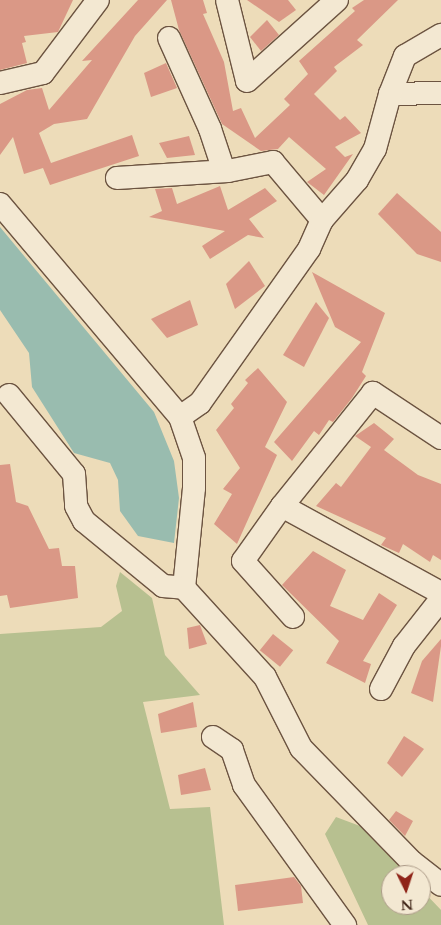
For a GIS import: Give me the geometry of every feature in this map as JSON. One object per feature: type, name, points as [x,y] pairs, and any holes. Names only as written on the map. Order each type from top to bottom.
[{"type":"street","points":[[0,83],[43,73],[98,0]]},
{"type":"street","points":[[227,0],[247,80],[337,0]]},
{"type":"street","points":[[180,417],[200,403],[309,249],[322,220],[357,180],[375,150],[390,94],[405,56],[441,35]]},
{"type":"street","points":[[169,38],[210,129],[224,172]]},
{"type":"street","points":[[390,94],[441,93]]},
{"type":"street","points":[[117,178],[224,172],[273,162],[322,220]]},
{"type":"street","points":[[0,204],[180,417],[194,458],[194,488],[184,588]]},
{"type":"street","points":[[293,617],[243,561],[282,506],[373,393],[441,438]]},
{"type":"street","points":[[9,395],[74,474],[76,506],[84,521],[163,586],[184,588],[265,677],[302,748],[412,862],[441,885]]},
{"type":"street","points":[[282,506],[441,593]]},
{"type":"street","points":[[382,689],[404,646],[441,599]]},
{"type":"street","points":[[213,737],[232,750],[244,785],[346,925]]},
{"type":"green space","points":[[120,572],[152,598],[165,655],[200,695],[143,702],[170,809],[210,807],[224,925],[0,925],[0,634],[101,627],[122,611],[116,586]]},
{"type":"green space","points":[[336,817],[360,826],[397,865],[381,865],[381,915],[431,915],[431,900],[441,910],[441,925],[368,925],[325,834]]},
{"type":"shaded area","points":[[0,227],[154,412],[174,461],[179,498],[174,543],[138,536],[120,511],[118,480],[110,463],[74,453],[32,387],[29,353],[0,310]]},
{"type":"building","points":[[0,0],[73,0],[58,32],[24,36],[26,42],[22,43],[27,63],[0,70]]},
{"type":"building","points":[[138,0],[167,0],[135,36],[87,119],[54,124],[39,133],[51,163],[132,135],[139,156],[50,185],[43,168],[24,174],[13,137],[0,155],[0,104],[27,90],[42,88],[49,110],[92,60],[82,61]]},
{"type":"building","points":[[171,0],[203,0],[207,13],[203,14],[224,62],[233,111],[241,108],[255,138],[290,105],[284,99],[308,74],[299,61],[355,11],[352,8],[364,0],[398,0],[357,40],[363,45],[334,67],[337,71],[314,94],[340,120],[345,116],[361,133],[335,147],[345,157],[353,154],[324,195],[307,182],[326,169],[289,137],[278,149],[261,151],[222,124],[179,30]]},
{"type":"building","points":[[247,0],[288,0],[296,10],[279,22]]},
{"type":"building","points":[[267,20],[279,35],[261,51],[250,37]]},
{"type":"building","points":[[166,63],[177,88],[151,97],[144,73]]},
{"type":"building","points":[[189,136],[195,155],[167,158],[159,143]]},
{"type":"building","points":[[220,186],[228,210],[265,188],[277,201],[249,219],[264,238],[248,235],[210,259],[202,246],[225,231],[149,217],[162,211],[155,189],[172,188],[177,204]]},
{"type":"building","points":[[397,193],[441,232],[441,262],[417,254],[378,214]]},
{"type":"building","points":[[249,261],[265,286],[235,309],[226,284]]},
{"type":"building","points":[[312,272],[385,313],[362,372],[366,376],[333,422],[329,420],[319,435],[314,431],[292,461],[274,442],[361,342],[335,327]]},
{"type":"building","points":[[190,300],[198,325],[167,338],[151,319]]},
{"type":"building","points":[[316,302],[329,318],[304,367],[283,355]]},
{"type":"building","points":[[258,368],[287,402],[265,447],[277,455],[237,544],[214,524],[232,494],[223,489],[240,468],[216,430],[234,408],[231,404],[248,383],[245,380]]},
{"type":"building","points":[[374,423],[394,439],[384,450],[418,475],[441,484],[441,560],[433,555],[430,562],[403,544],[399,553],[381,545],[386,538],[316,506],[336,483],[341,487],[371,447],[355,436]]},
{"type":"building","points":[[10,464],[16,502],[28,506],[49,549],[59,548],[62,566],[75,566],[78,598],[10,608],[7,595],[0,596],[0,465]]},
{"type":"building","points":[[313,551],[346,570],[330,606],[363,620],[379,593],[397,605],[363,661],[371,664],[365,683],[326,663],[339,641],[282,585]]},
{"type":"building","points":[[200,625],[207,644],[189,649],[187,628]]},
{"type":"building","points":[[273,634],[293,650],[280,667],[260,650]]},
{"type":"building","points":[[441,639],[433,702],[411,693],[422,661]]},
{"type":"building","points":[[193,702],[197,727],[161,733],[158,714]]},
{"type":"building","points":[[404,736],[424,749],[402,777],[387,763]]},
{"type":"building","points":[[205,768],[211,790],[181,795],[178,775]]},
{"type":"building","points":[[396,811],[413,821],[405,836],[389,820]]},
{"type":"building","points":[[294,877],[301,886],[303,903],[238,911],[235,885]]}]
